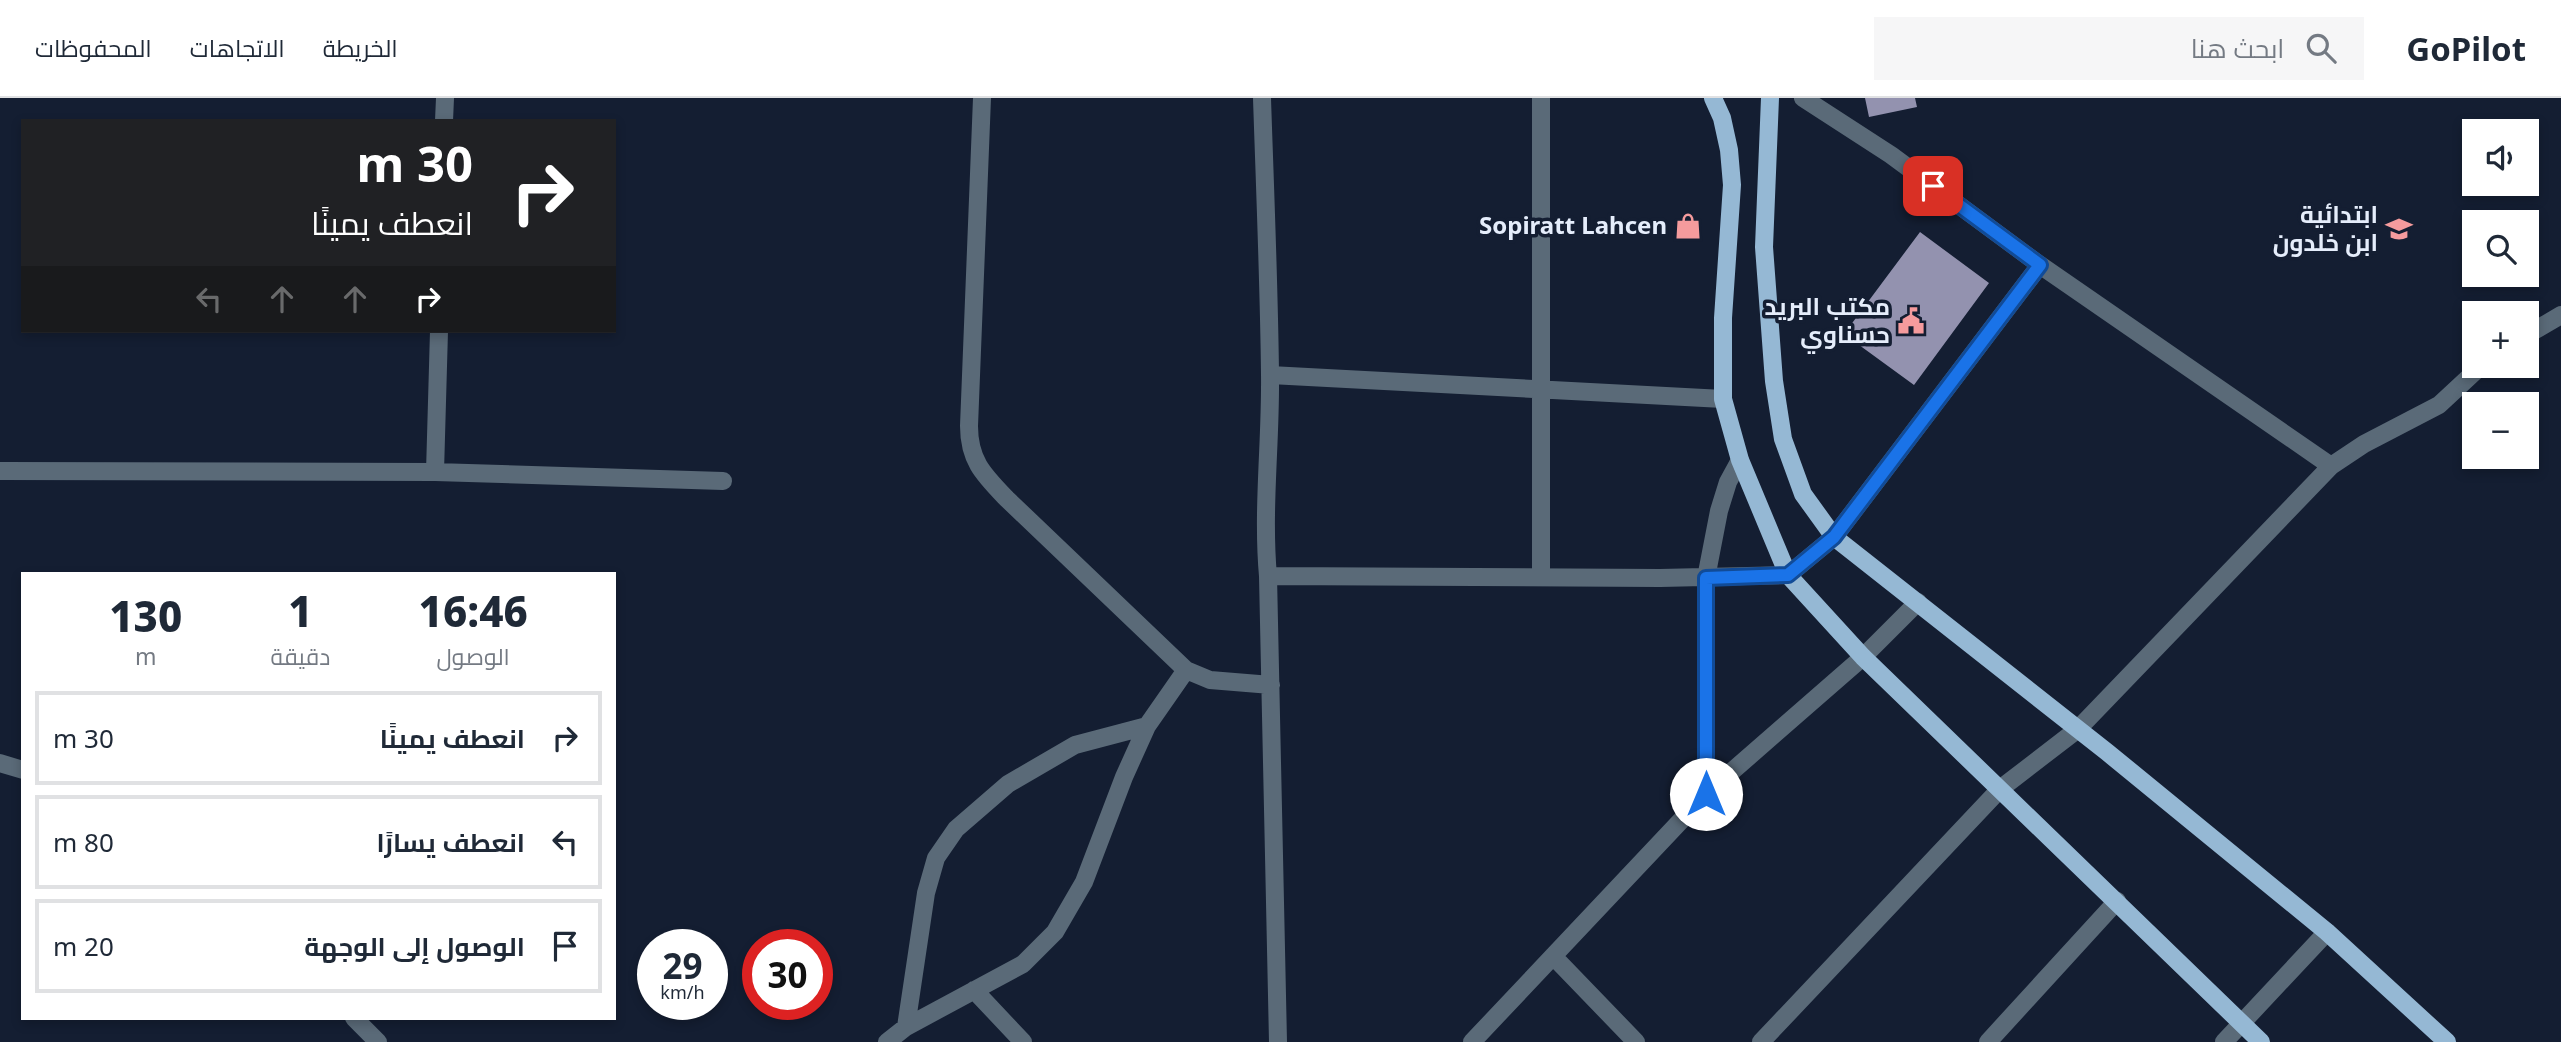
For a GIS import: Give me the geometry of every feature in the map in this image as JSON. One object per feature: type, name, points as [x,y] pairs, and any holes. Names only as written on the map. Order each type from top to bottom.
[{"type":"main road","points":[[1713,98],[1722,118],[1729,150],[1732,185],[1723,318],[1723,399],[1740,460],[1788,575],[1863,656],[2261,1042]]},
{"type":"main road","points":[[1770,98],[1764,247],[1774,382],[1783,439],[1803,494],[1834,537],[2078,729],[2327,932],[2447,1042]]},
{"type":"street","points":[[444,119],[445,98]]},
{"type":"street","points":[[982,98],[969,446],[981,471],[1186,670],[1210,680],[1271,685]]},
{"type":"street","points":[[1262,98],[1270,375],[1269,469],[1264,531],[1271,685],[1278,1042]]},
{"type":"street","points":[[1541,98],[1541,578]]},
{"type":"street","points":[[1803,98],[1891,155],[2040,265],[2331,466]]},
{"type":"street","points":[[1268,576],[1706,578],[1788,575],[1834,537],[2040,265]]},
{"type":"street","points":[[2539,328],[2561,315]]},
{"type":"street","points":[[435,472],[439,333]]},
{"type":"street","points":[[1270,375],[1723,399]]},
{"type":"street","points":[[1761,1042],[2000,789],[2078,729],[2331,466],[2364,444],[2439,405],[2468,378]]},
{"type":"street","points":[[1706,794],[1706,578],[1719,511],[1728,482],[1740,460]]},
{"type":"street","points":[[0,471],[435,472],[723,481]]},
{"type":"street","points":[[1472,1042],[1706,794],[1863,656],[1918,602]]},
{"type":"street","points":[[887,1042],[906,1027],[1023,964],[1055,932],[1084,882],[1124,777],[1147,726],[1186,670]]},
{"type":"street","points":[[906,1027],[926,893],[936,858],[957,829],[1007,784],[1075,745],[1147,726]]},
{"type":"street","points":[[0,763],[21,769]]},
{"type":"street","points":[[1988,1042],[2117,901]]},
{"type":"street","points":[[2224,1042],[2327,932]]},
{"type":"street","points":[[1553,956],[1636,1042]]},
{"type":"street","points":[[974,990],[1023,1042]]},
{"type":"street","points":[[356,1020],[378,1042]]},
{"type":"building","points":[[1865,98],[1915,98],[1917,107],[1869,117]]},
{"type":"building","points":[[1920,232],[1989,283],[1914,385],[1844,334]]},
{"type":"place","name":"Sopiratt Lahcen","points":[[1688,226]]},
{"type":"place","name":"ابتدائية ابن خلدون","points":[[2399,229]]},
{"type":"place","name":"مكتب البريد حسناوي","points":[[1911,321]]},
{"type":"route","points":[[1706,794],[1706,578],[1788,575],[1834,537],[2040,265],[1933,186]]}]
